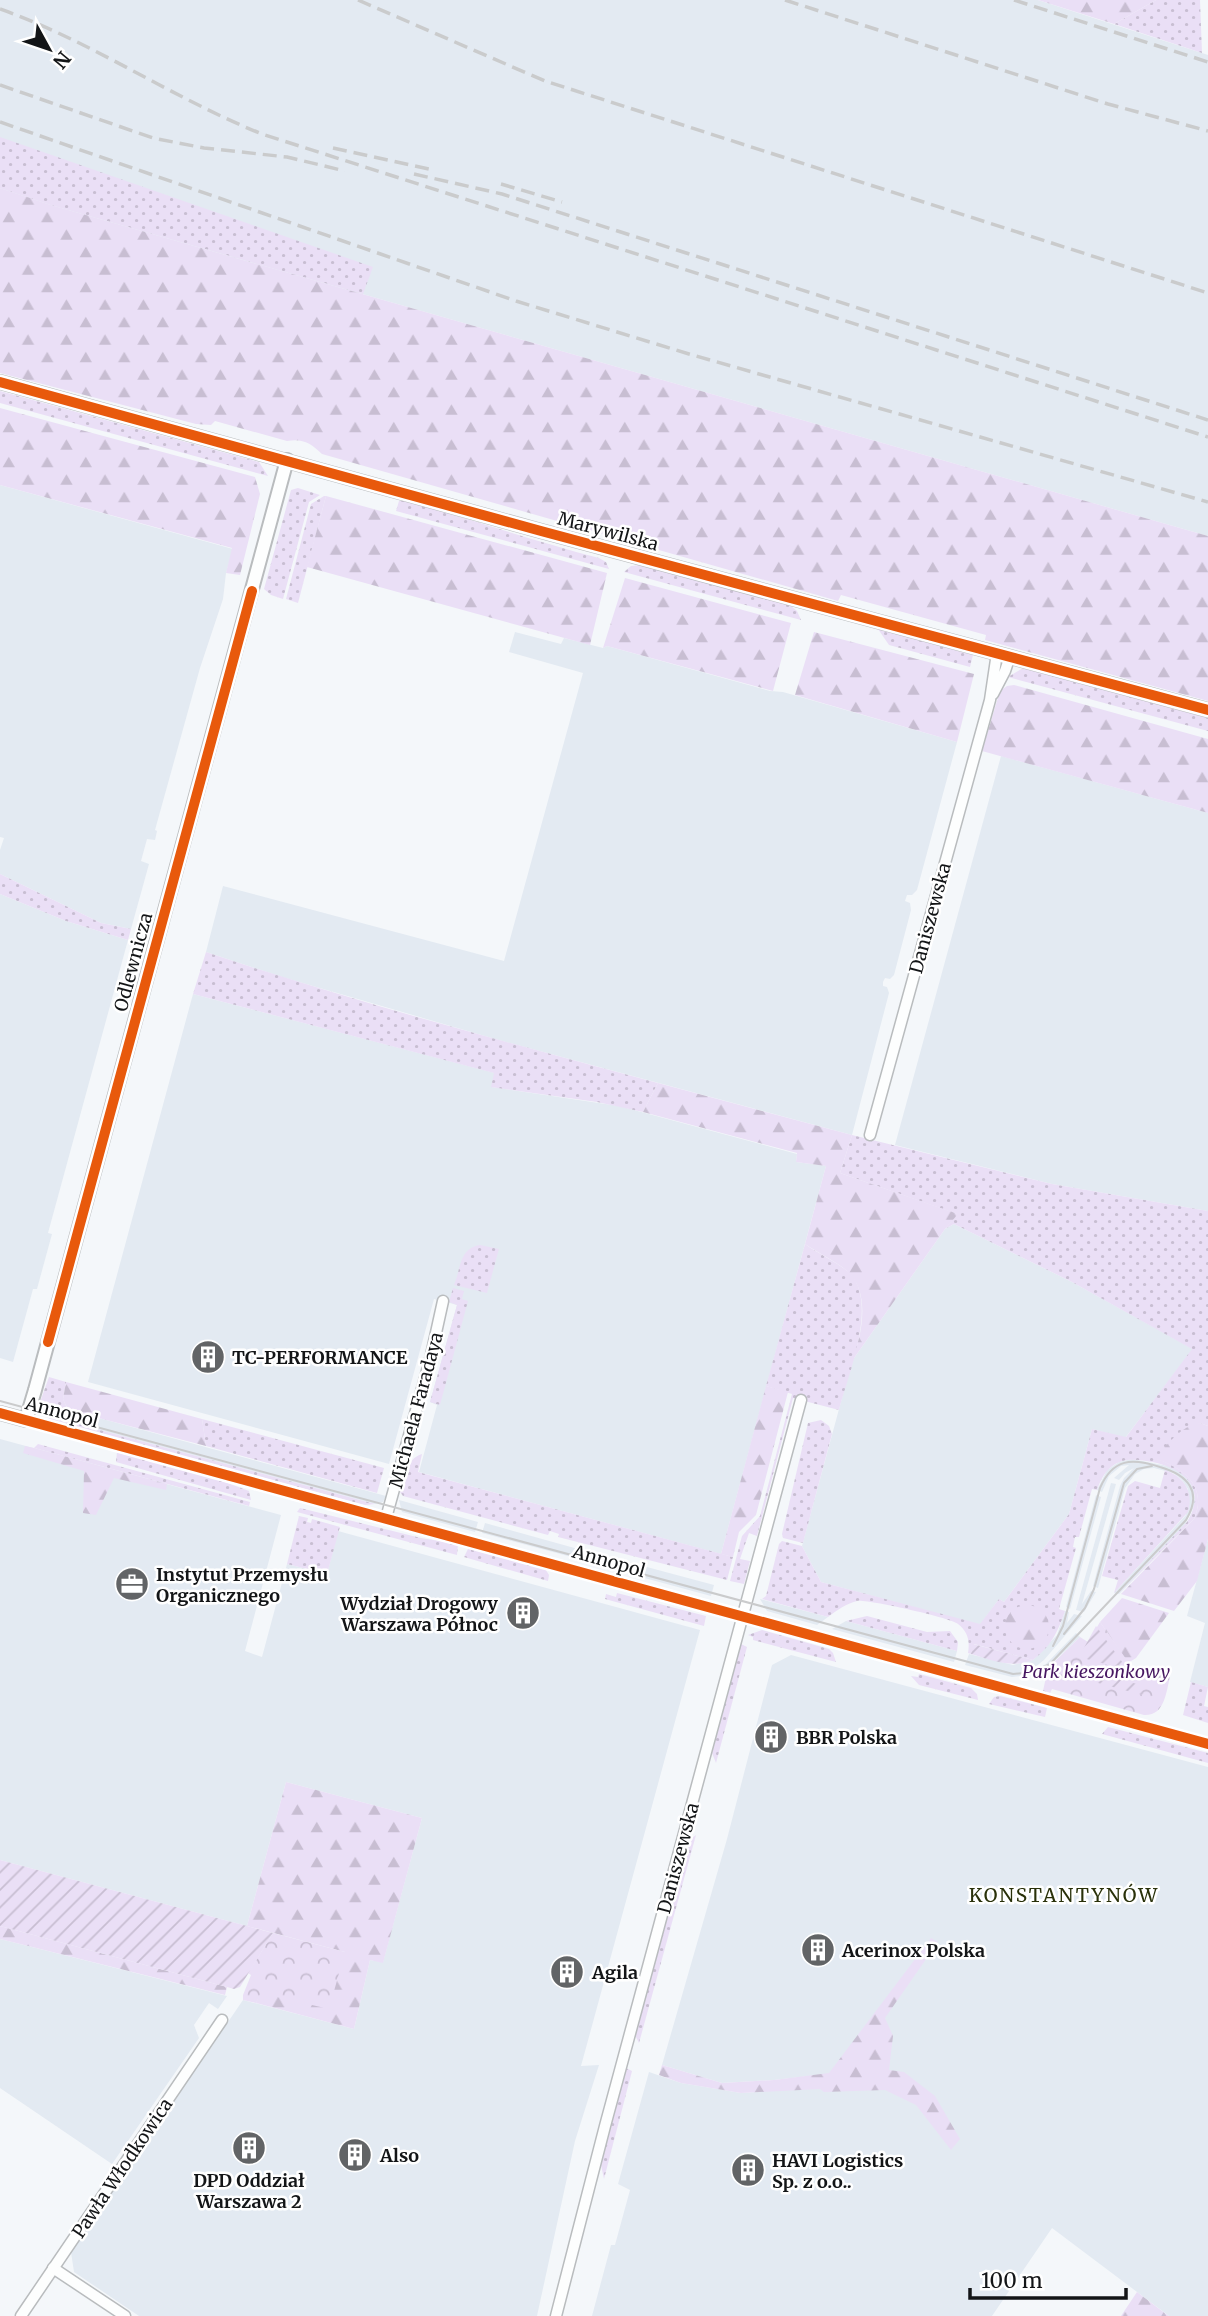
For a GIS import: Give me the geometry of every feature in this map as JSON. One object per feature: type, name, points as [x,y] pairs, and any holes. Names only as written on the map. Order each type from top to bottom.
[{"type":"main road","name":"Marywilska","points":[[0,382],[1208,710]]},
{"type":"main road","name":"Odlewnicza","points":[[26,1420],[288,460]]},
{"type":"main road","name":"Annopol","points":[[0,1413],[26,1420]]},
{"type":"street","name":"Daniszewska","points":[[870,1135],[990,700],[1005,671],[1004,654]]},
{"type":"street","name":"Michaela Faradaya","points":[[386,1518],[433,1350],[443,1301]]},
{"type":"street","name":"Daniszewska","points":[[556,2316],[801,1400]]},
{"type":"street","name":"Annopol","points":[[26,1420],[1208,1744]]},
{"type":"street","name":"Pawła Włodkowica","points":[[21,2316],[222,2020]]},
{"type":"street","points":[[54,2268],[125,2316]]},
{"type":"shaded area","points":[[0,0],[1038,0],[1208,55],[1208,536],[51,205],[0,188]]},
{"type":"shaded area","points":[[0,485],[233,549],[226,573],[223,599],[200,668],[155,830],[155,840],[147,839],[141,861],[149,864],[131,929],[101,923],[0,874],[0,850],[4,838],[0,837]]},
{"type":"shaded area","points":[[515,632],[561,644],[564,638],[603,648],[607,646],[770,691],[783,692],[957,742],[917,890],[912,895],[907,895],[905,901],[910,903],[911,910],[894,975],[890,979],[885,978],[883,982],[889,993],[852,1135],[502,1041],[206,952],[223,886],[504,961],[583,673],[509,652]]},
{"type":"shaded area","points":[[1001,756],[1208,813],[1208,1211],[1052,1184],[895,1145]]},
{"type":"shaded area","points":[[0,894],[66,921],[128,940],[48,1233],[52,1234],[37,1289],[33,1289],[13,1362],[0,1358]]},
{"type":"shaded area","points":[[193,994],[495,1073],[492,1087],[619,1106],[797,1154],[796,1162],[826,1166],[721,1554],[419,1472],[437,1405],[430,1402],[457,1305],[443,1301],[434,1299],[389,1464],[88,1382]]},
{"type":"shaded area","points":[[954,1224],[1072,1282],[1193,1349],[1125,1438],[1092,1429],[1069,1514],[1004,1602],[999,1599],[980,1625],[821,1582],[802,1546],[852,1361],[945,1229]]},
{"type":"shaded area","points":[[40,1402],[386,1496],[383,1502],[375,1504],[44,1415]]},
{"type":"shaded area","points":[[0,1439],[281,1515],[245,1651],[262,1657],[287,1564],[327,1574],[338,1531],[700,1630],[581,2066],[599,2065],[575,2141],[537,2316],[139,2316],[74,2272],[71,2252],[243,2000],[354,2029],[370,1960],[383,1962],[422,1818],[286,1782],[247,1926],[0,1860]]},
{"type":"shaded area","points":[[1132,1459],[1168,1466],[1181,1472],[1194,1490],[1195,1505],[1184,1526],[1119,1594],[1114,1593],[1186,1515],[1188,1489],[1182,1480],[1173,1473],[1154,1468],[1135,1474],[1125,1488],[1098,1588],[1093,1586],[1120,1486],[1134,1468],[1119,1480],[1114,1478],[1129,1465],[1121,1466],[1109,1476],[1102,1492],[1097,1490],[1107,1470],[1119,1462]]},
{"type":"shaded area","points":[[1111,1483],[1116,1484],[1082,1604],[1091,1591],[1096,1592],[1084,1612],[1076,1610]]},
{"type":"shaded area","points":[[1096,1495],[1101,1497],[1070,1609],[1066,1607]]},
{"type":"shaded area","points":[[399,1500],[478,1522],[475,1532],[402,1512]]},
{"type":"shaded area","points":[[485,1523],[596,1554],[594,1563],[482,1533]]},
{"type":"shaded area","points":[[1208,1539],[1208,1687],[1190,1682],[1205,1623],[1187,1616]]},
{"type":"shaded area","points":[[602,1555],[714,1585],[711,1596],[600,1566]]},
{"type":"shaded area","points":[[760,1599],[828,1617],[817,1625],[767,1611]]},
{"type":"shaded area","points":[[1065,1611],[1069,1612],[1067,1623],[1074,1614],[1082,1616],[1044,1660],[1030,1671],[1046,1664],[1076,1633],[1080,1637],[1047,1668],[1029,1675],[1012,1677],[965,1665],[969,1654],[1013,1665],[1033,1660],[1057,1635]]},
{"type":"shaded area","points":[[846,1621],[957,1651],[954,1662],[832,1629]]},
{"type":"shaded area","points":[[791,1655],[1208,1767],[1208,2316],[1169,2316],[1052,2228],[992,2316],[592,2316],[611,2245],[615,2245],[630,2190],[618,2184],[649,2072],[681,2083],[741,2093],[758,2092],[828,2074],[722,2083],[662,2065],[727,1839],[772,1665]]},
{"type":"shaded area","points":[[0,1939],[227,1996],[218,2009],[209,2003],[194,2025],[199,2038],[112,2164],[0,2088]]},
{"type":"green space","points":[[1038,0],[1156,0],[1114,24]]},
{"type":"green space","points":[[1156,0],[1200,0],[1202,53],[1114,24]]},
{"type":"green space","points":[[0,137],[373,267],[363,294],[0,188]]},
{"type":"green space","points":[[0,188],[51,205],[1208,536],[1208,701],[985,640],[986,635],[841,595],[838,601],[322,454],[302,441],[287,441],[215,421],[211,425],[196,424],[0,373]]},
{"type":"green space","points":[[0,391],[259,462],[268,476],[0,403]]},
{"type":"green space","points":[[0,408],[255,477],[260,494],[240,575],[226,573],[232,548],[0,485]]},
{"type":"green space","points":[[298,488],[320,495],[309,502],[283,599],[264,589],[291,490]]},
{"type":"green space","points":[[324,496],[298,603],[286,599],[311,504]]},
{"type":"green space","points":[[326,496],[607,573],[590,645],[307,567]]},
{"type":"green space","points":[[399,501],[408,501],[599,558],[606,562],[609,569],[396,511]]},
{"type":"green space","points":[[641,565],[790,605],[801,620],[624,572],[631,566]]},
{"type":"green space","points":[[625,578],[791,623],[773,691],[607,646],[603,648]]},
{"type":"green space","points":[[878,629],[973,655],[970,667],[889,645]]},
{"type":"green space","points":[[814,632],[974,674],[957,742],[795,695]]},
{"type":"green space","points":[[1023,668],[1208,718],[1208,731],[1008,677]]},
{"type":"green space","points":[[1014,685],[1208,739],[1208,813],[982,751],[1000,691]]},
{"type":"green space","points":[[0,874],[101,923],[131,929],[128,940],[66,921],[0,894]]},
{"type":"green space","points":[[206,952],[374,1005],[658,1083],[643,1112],[597,1102],[491,1087],[494,1073],[193,994]]},
{"type":"green space","points":[[658,1083],[852,1135],[840,1173],[958,1214],[852,1361],[859,1339],[862,1314],[862,1302],[855,1280],[847,1271],[805,1244],[826,1166],[796,1162],[797,1153],[643,1112]]},
{"type":"green space","points":[[852,1135],[1052,1184],[1208,1211],[1208,1426],[1200,1423],[1187,1430],[1157,1459],[1176,1468],[1191,1480],[1196,1488],[1198,1508],[1194,1519],[1119,1594],[1187,1522],[1195,1501],[1191,1484],[1185,1477],[1157,1463],[1128,1460],[1107,1471],[1097,1490],[1092,1489],[1079,1537],[1075,1537],[1073,1547],[1076,1548],[1059,1609],[1065,1611],[1060,1626],[1049,1644],[1033,1660],[974,1644],[971,1654],[968,1653],[968,1637],[958,1624],[909,1610],[857,1601],[828,1617],[762,1599],[766,1596],[779,1544],[782,1541],[802,1546],[821,1582],[980,1624],[999,1599],[1004,1602],[1069,1514],[1092,1429],[1126,1437],[1192,1349],[1072,1282],[954,1224],[945,1229],[957,1214],[840,1173]]},
{"type":"green space","points":[[805,1244],[839,1265],[854,1278],[860,1292],[862,1308],[858,1344],[839,1410],[793,1398],[757,1536],[749,1533],[740,1559],[750,1561],[744,1584],[730,1581],[742,1536],[760,1516],[792,1394],[766,1386]]},
{"type":"green space","points":[[480,1245],[499,1249],[487,1293],[454,1285],[464,1255],[468,1250]]},
{"type":"green space","points":[[453,1288],[464,1291],[462,1299],[468,1301],[440,1405],[430,1402],[457,1305],[449,1302]]},
{"type":"green space","points":[[49,1377],[66,1382],[63,1399],[68,1410],[40,1402]]},
{"type":"green space","points":[[66,1382],[202,1419],[206,1446],[68,1410],[63,1399]]},
{"type":"green space","points":[[766,1386],[788,1392],[756,1515],[739,1532],[733,1557],[721,1554]]},
{"type":"green space","points":[[44,1415],[375,1504],[365,1505],[52,1421]]},
{"type":"green space","points":[[202,1419],[384,1468],[377,1493],[206,1446]]},
{"type":"green space","points":[[821,1420],[829,1426],[832,1434],[803,1543],[783,1538],[782,1534],[808,1423]]},
{"type":"green space","points":[[1200,1423],[1208,1426],[1208,1539],[1197,1581],[1174,1611],[1121,1594],[1194,1519],[1198,1497],[1191,1480],[1176,1468],[1156,1459],[1181,1432]]},
{"type":"green space","points":[[38,1444],[250,1502],[249,1506],[34,1448]]},
{"type":"green space","points":[[25,1446],[167,1484],[166,1490],[114,1478],[96,1515],[83,1513],[84,1471],[23,1453]]},
{"type":"green space","points":[[117,1452],[217,1479],[249,1491],[251,1500],[116,1462]]},
{"type":"green space","points":[[422,1454],[418,1472],[733,1557],[727,1580],[558,1537],[559,1534],[550,1531],[548,1535],[403,1496],[400,1492],[406,1469],[412,1460]]},
{"type":"green space","points":[[1165,1470],[1186,1486],[1190,1498],[1188,1512],[1114,1593],[1118,1580],[1102,1576],[1128,1486],[1135,1481],[1160,1488]]},
{"type":"green space","points":[[300,1508],[421,1538],[458,1544],[457,1555],[297,1512]]},
{"type":"green space","points":[[299,1516],[308,1518],[307,1522],[311,1523],[312,1519],[340,1527],[327,1574],[287,1564]]},
{"type":"green space","points":[[469,1547],[544,1567],[549,1575],[548,1581],[464,1557]]},
{"type":"green space","points":[[617,1593],[706,1616],[704,1626],[605,1599],[606,1594],[616,1597]]},
{"type":"green space","points":[[1122,1598],[1169,1613],[1136,1658],[1128,1663],[1100,1622]]},
{"type":"green space","points":[[1027,1605],[1036,1606],[1043,1611],[1048,1618],[1048,1636],[1043,1643],[1036,1648],[1027,1649],[1018,1648],[1011,1643],[1006,1636],[1005,1627],[1006,1618],[1011,1611],[1018,1606]]},
{"type":"green space","points":[[867,1616],[927,1632],[950,1631],[958,1642],[957,1651],[846,1621]]},
{"type":"green space","name":"Park kieszonkowy","points":[[1100,1622],[1131,1666],[1170,1677],[1166,1696],[1156,1712],[1144,1715],[1052,1689],[1050,1693],[1043,1691],[1046,1677],[1034,1674],[1051,1665],[1080,1637],[1088,1642]]},
{"type":"green space","points":[[1096,1626],[1128,1670],[1079,1657]]},
{"type":"green space","points":[[762,1630],[829,1649],[836,1662],[753,1640],[753,1637],[748,1635]]},
{"type":"green space","points":[[741,1644],[747,1647],[716,1763],[712,1753]]},
{"type":"green space","points":[[973,1644],[1033,1660],[1017,1664],[994,1661],[971,1654]]},
{"type":"green space","points":[[1074,1667],[1137,1684],[1146,1696],[1069,1675]]},
{"type":"green space","points":[[919,1674],[971,1688],[977,1694],[978,1700],[919,1685],[911,1676],[918,1677]]},
{"type":"green space","points":[[1191,1682],[1208,1687],[1204,1706],[1208,1707],[1208,1723],[1183,1715]]},
{"type":"green space","points":[[1000,1696],[1047,1708],[1045,1717],[989,1704],[994,1697]]},
{"type":"green space","points":[[1108,1727],[1208,1753],[1208,1763],[1102,1734]]},
{"type":"green space","points":[[286,1782],[422,1818],[383,1963],[370,1960],[354,2029],[256,2003],[260,1993],[345,1952],[247,1926]]},
{"type":"green space","points":[[696,1835],[639,2043],[635,2035],[688,1841]]},
{"type":"green space","points":[[0,1860],[273,1933],[240,1987],[234,1989],[0,1926]]},
{"type":"green space","points":[[0,1926],[227,1987],[225,1995],[0,1939]]},
{"type":"green space","points":[[273,1933],[345,1952],[329,2009],[261,1993],[256,2003],[243,2000],[251,1975],[248,1973]]},
{"type":"green space","points":[[931,1938],[938,1942],[885,2018],[893,2036],[889,2070],[904,2072],[935,2096],[960,2139],[951,2150],[916,2105],[885,2090],[824,2092],[820,2089],[741,2093],[681,2083],[659,2075],[662,2065],[722,2083],[829,2073]]},
{"type":"green space","points":[[626,2068],[632,2071],[604,2179],[601,2165]]},
{"type":"green space","points":[[1137,2292],[1166,2314],[1169,2316],[1121,2316]]},
{"type":"tram line","points":[[0,1401],[1013,1674],[1033,1672],[1050,1664],[1186,1520],[1191,1510],[1193,1493],[1185,1480],[1170,1470],[1141,1462],[1117,1466],[1105,1478],[1063,1626],[1053,1646]]},
{"type":"tram line","points":[[1064,1634],[1085,1608],[1094,1589],[1124,1483],[1137,1469],[1152,1466]]},
{"type":"railway","points":[[358,0],[545,81],[1208,293]]},
{"type":"railway","points":[[785,0],[1108,104],[1208,131]]},
{"type":"railway","points":[[1014,0],[1208,62]]},
{"type":"railway","points":[[0,9],[67,37],[196,104],[262,134],[1208,437]]},
{"type":"railway","points":[[0,85],[153,138],[204,148],[287,157],[345,171]]},
{"type":"railway","points":[[0,122],[516,301],[689,354],[1208,502]]},
{"type":"railway","points":[[333,148],[429,169]]},
{"type":"railway","points":[[414,174],[502,194],[1208,420]]},
{"type":"railway","points":[[501,184],[562,202]]},
{"type":"cycle path","points":[[0,382],[1208,710]]},
{"type":"cycle path","points":[[48,1342],[252,591]]},
{"type":"cycle path","points":[[0,1413],[1208,1744]]},
{"type":"place","name":"TC-PERFORMANCE","points":[[208,1357]]},
{"type":"place","name":"Instytut Przemysłu Organicznego","points":[[132,1584]]},
{"type":"place","name":"Wydział Drogowy Warszawa Północ","points":[[523,1613]]},
{"type":"place","name":"BBR Polska","points":[[771,1737]]},
{"type":"place","name":"Acerinox Polska","points":[[818,1950]]},
{"type":"place","name":"Agila","points":[[567,1972]]},
{"type":"place","name":"DPD Oddział Warszawa 2","points":[[249,2148]]},
{"type":"place","name":"Also","points":[[355,2155]]},
{"type":"place","name":"HAVI Logistics Sp. z o.o..","points":[[748,2170]]},
{"type":"district","name":"KONSTANTYNÓW","points":[[1064,1895]]}]
